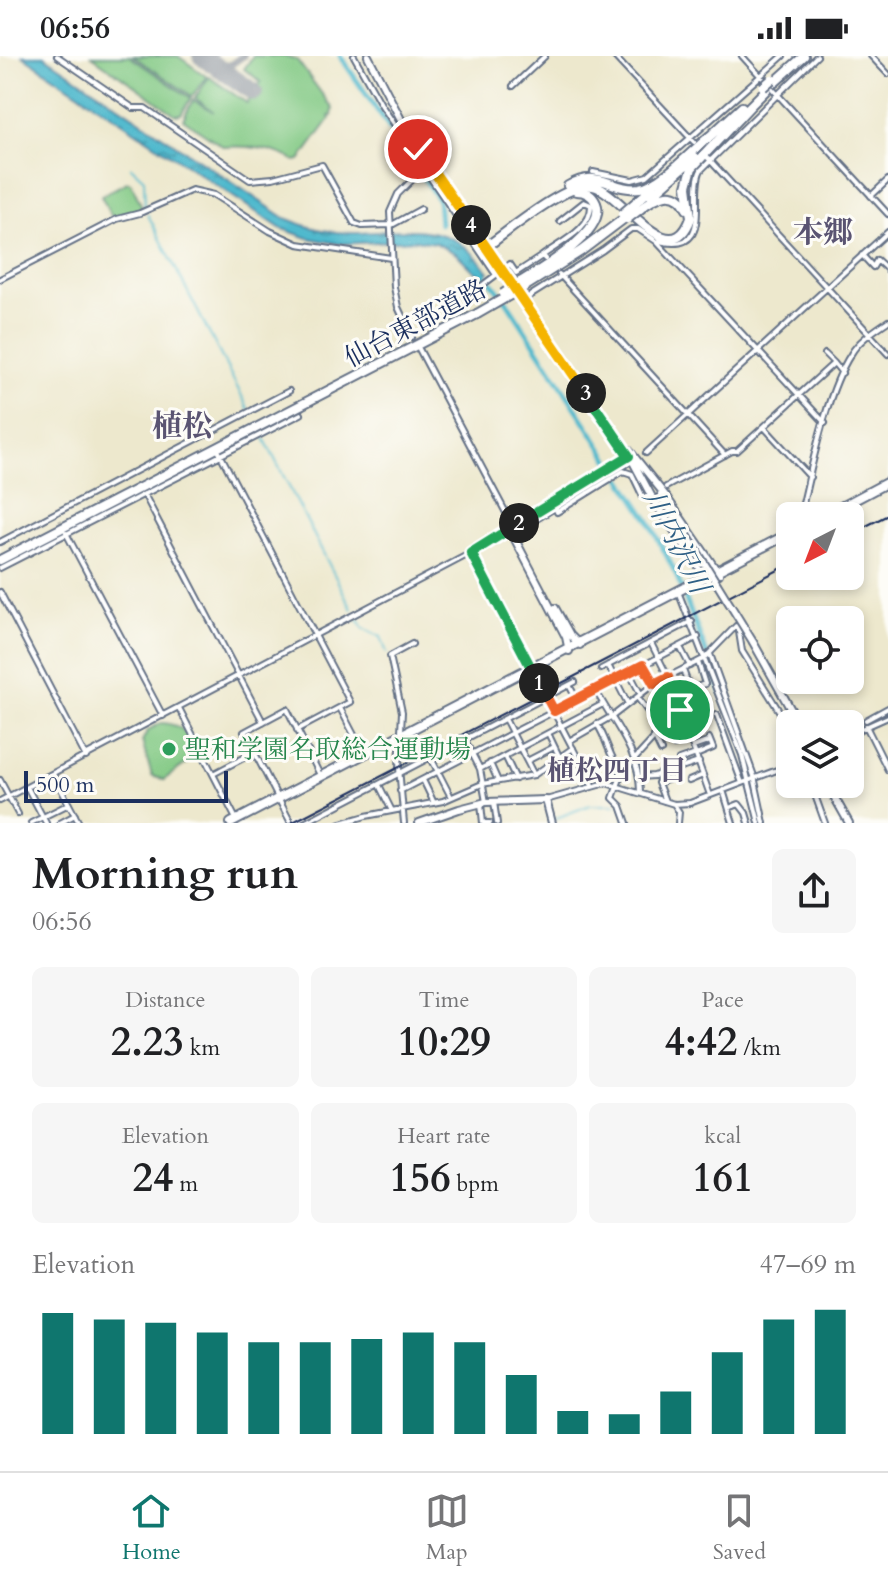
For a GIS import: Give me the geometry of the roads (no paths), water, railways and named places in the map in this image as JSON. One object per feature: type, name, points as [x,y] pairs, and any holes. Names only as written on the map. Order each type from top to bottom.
[{"type":"highway","name":"仙台東部道路","points":[[0,558],[476,312],[599,238],[751,105],[797,56]]},
{"type":"highway","name":"仙台東部道路","points":[[774,80],[804,56]]},
{"type":"highway","name":"仙台東部道路","points":[[638,206],[710,136],[765,89]]},
{"type":"highway","points":[[569,188],[601,188],[617,199],[650,232],[666,237],[680,234],[691,218],[687,186],[692,168],[751,105]]},
{"type":"highway","points":[[486,244],[582,179],[592,178],[629,188],[646,186],[710,136]]},
{"type":"highway","points":[[569,188],[594,183],[607,188],[648,227],[662,233],[680,230],[688,217],[684,202],[670,194],[638,206]]},
{"type":"highway","points":[[522,284],[572,246],[594,224],[598,209],[592,197],[569,188]]},
{"type":"highway","name":"仙台東部道路","points":[[476,312],[625,217]]},
{"type":"highway","points":[[852,502],[888,484]]},
{"type":"highway","points":[[856,502],[888,484]]},
{"type":"highway","points":[[235,822],[776,542]]},
{"type":"highway","points":[[279,800],[320,775],[400,737]]},
{"type":"main road","points":[[370,56],[398,117],[686,536],[752,643],[788,710]]},
{"type":"main road","points":[[486,244],[632,457]]},
{"type":"main road","points":[[511,529],[555,507],[632,457]]},
{"type":"main road","points":[[639,467],[718,572]]},
{"type":"main road","points":[[639,467],[654,501],[706,578]]},
{"type":"main road","points":[[511,529],[605,476]]},
{"type":"main road","points":[[511,529],[570,635],[580,644]]},
{"type":"main road","points":[[511,529],[566,637],[568,650]]},
{"type":"main road","points":[[837,798],[851,823]]},
{"type":"main road","points":[[419,823],[487,803],[546,800],[551,821]]},
{"type":"street","points":[[57,56],[133,108],[145,108],[250,180],[282,176],[322,165],[354,223],[390,226],[421,209]]},
{"type":"street","points":[[354,56],[382,106],[496,275],[476,290]]},
{"type":"street","points":[[513,86],[545,56]]},
{"type":"street","points":[[614,56],[692,140]]},
{"type":"street","points":[[742,56],[888,214]]},
{"type":"street","points":[[593,172],[639,179],[657,169],[783,56]]},
{"type":"street","points":[[656,241],[679,241],[694,230],[699,216],[696,182],[708,158],[817,56]]},
{"type":"street","points":[[871,56],[888,74]]},
{"type":"street","points":[[708,158],[888,354]]},
{"type":"street","points":[[412,337],[398,307],[390,226],[393,201],[423,168]]},
{"type":"street","points":[[871,196],[888,180]]},
{"type":"street","points":[[0,279],[110,222],[192,190],[214,195],[270,231],[298,244],[391,258]]},
{"type":"street","points":[[505,268],[510,264],[516,273],[543,258],[586,223],[591,205],[584,202],[560,221]]},
{"type":"street","points":[[525,299],[631,229],[638,229],[656,241],[825,423]]},
{"type":"street","points":[[646,453],[888,232]]},
{"type":"street","points":[[862,255],[873,266],[877,260],[888,270]]},
{"type":"street","points":[[560,276],[725,455]]},
{"type":"street","points":[[804,502],[842,373],[851,354],[888,321]]},
{"type":"street","points":[[0,801],[511,529],[419,349]]},
{"type":"street","points":[[825,354],[842,373]]},
{"type":"street","points":[[666,487],[737,451],[834,363]]},
{"type":"street","points":[[0,542],[289,391]]},
{"type":"street","points":[[0,568],[143,492],[301,414]]},
{"type":"street","points":[[764,427],[810,477]]},
{"type":"street","points":[[210,433],[213,440]]},
{"type":"street","points":[[220,453],[350,702],[297,730]]},
{"type":"street","points":[[619,467],[632,474],[643,497],[648,497]]},
{"type":"street","points":[[143,492],[263,722]]},
{"type":"street","points":[[66,532],[163,716]]},
{"type":"street","points":[[471,553],[592,785]]},
{"type":"street","points":[[682,591],[752,779],[762,823]]},
{"type":"street","points":[[0,592],[86,757]]},
{"type":"street","points":[[601,669],[692,621]]},
{"type":"street","points":[[569,741],[610,717],[654,684],[708,656],[736,626],[742,651],[779,710]]},
{"type":"street","points":[[400,791],[698,637]]},
{"type":"street","points":[[651,643],[668,677],[710,795]]},
{"type":"street","points":[[404,823],[399,774],[402,712],[390,656],[412,644]]},
{"type":"street","points":[[679,646],[690,666]]},
{"type":"street","points":[[674,695],[705,684],[698,662]]},
{"type":"street","points":[[608,665],[628,704]]},
{"type":"street","points":[[643,665],[654,684]]},
{"type":"street","points":[[683,670],[690,689]]},
{"type":"street","points":[[629,672],[639,695],[661,729]]},
{"type":"street","points":[[304,823],[575,682]]},
{"type":"street","points":[[569,685],[577,700]]},
{"type":"street","points":[[595,689],[626,738],[639,777],[640,792]]},
{"type":"street","points":[[480,769],[603,704]]},
{"type":"street","points":[[179,708],[235,822]]},
{"type":"street","points":[[340,708],[364,754]]},
{"type":"street","points":[[866,723],[888,708]]},
{"type":"street","points":[[291,823],[244,732],[287,709],[320,775]]},
{"type":"street","points":[[627,823],[621,806],[613,798],[616,784],[634,759],[680,710]]},
{"type":"street","points":[[717,715],[742,783]]},
{"type":"street","points":[[866,723],[888,717]]},
{"type":"street","points":[[505,719],[534,775]]},
{"type":"street","points":[[866,723],[888,770]]},
{"type":"street","points":[[597,724],[610,748],[610,758],[622,773]]},
{"type":"street","points":[[688,732],[704,726]]},
{"type":"street","points":[[548,733],[560,757]]},
{"type":"street","points":[[654,736],[661,751]]},
{"type":"street","points":[[674,745],[691,739]]},
{"type":"street","points":[[679,760],[713,748],[709,739],[693,747]]},
{"type":"street","points":[[465,740],[480,769],[487,803],[497,823]]},
{"type":"street","points":[[649,742],[652,753]]},
{"type":"street","points":[[527,761],[554,747]]},
{"type":"street","points":[[341,823],[434,803],[482,784],[534,775],[573,748]]},
{"type":"street","points":[[213,774],[254,752]]},
{"type":"street","points":[[505,756],[516,779]]},
{"type":"street","points":[[431,758],[451,797]]},
{"type":"street","points":[[684,767],[699,762]]},
{"type":"street","points":[[490,763],[498,781]]},
{"type":"street","points":[[546,800],[592,785],[616,784],[674,804],[690,803],[776,770]]},
{"type":"street","points":[[639,777],[669,771]]},
{"type":"street","points":[[53,774],[79,823]]},
{"type":"street","points":[[689,781],[703,775]]},
{"type":"street","points":[[665,801],[658,783],[670,779]]},
{"type":"street","points":[[0,780],[18,814]]},
{"type":"street","points":[[423,780],[434,803]]},
{"type":"street","points":[[379,785],[392,811]]},
{"type":"street","points":[[27,787],[46,823]]},
{"type":"street","points":[[723,790],[734,823]]},
{"type":"street","points":[[816,798],[825,823]]},
{"type":"street","points":[[487,803],[483,823],[490,823]]},
{"type":"street","points":[[31,823],[69,804]]},
{"type":"street","points":[[674,804],[679,812],[678,823]]},
{"type":"street","points":[[729,808],[739,804],[749,823]]},
{"type":"street","points":[[378,814],[381,823]]},
{"type":"street","points":[[60,823],[75,815]]},
{"type":"water","points":[[23,56],[44,56],[285,218],[334,232],[409,230],[436,233],[463,245],[489,272],[483,275],[475,272],[457,254],[436,243],[415,240],[340,244],[308,238],[280,228]]},
{"type":"waterway","name":"川内沢川","points":[[340,56],[438,199],[440,224]]},
{"type":"waterway","points":[[131,167],[144,179],[145,208]]},
{"type":"waterway","points":[[148,215],[249,410]]},
{"type":"waterway","name":"川内沢川","points":[[481,269],[507,302],[649,521],[676,574],[723,696]]},
{"type":"waterway","points":[[263,436],[352,609]]},
{"type":"waterway","points":[[355,615],[363,628],[381,637],[387,653]]},
{"type":"waterway","points":[[554,819],[590,805],[616,805]]},
{"type":"waterway","name":"川内沢川","points":[[759,809],[761,823]]},
{"type":"tunnel","points":[[60,520],[64,529]]},
{"type":"railway","points":[[864,527],[888,515]]},
{"type":"railway","points":[[586,670],[776,571]]},
{"type":"railway","points":[[291,823],[585,671]]},
{"type":"place","name":"聖和学園名取総合運動場","points":[[169,749]]},
{"type":"district","name":"本郷","points":[[823,232]]},
{"type":"district","name":"植松","points":[[182,426]]},
{"type":"district","name":"植松四丁目","points":[[617,770]]}]
